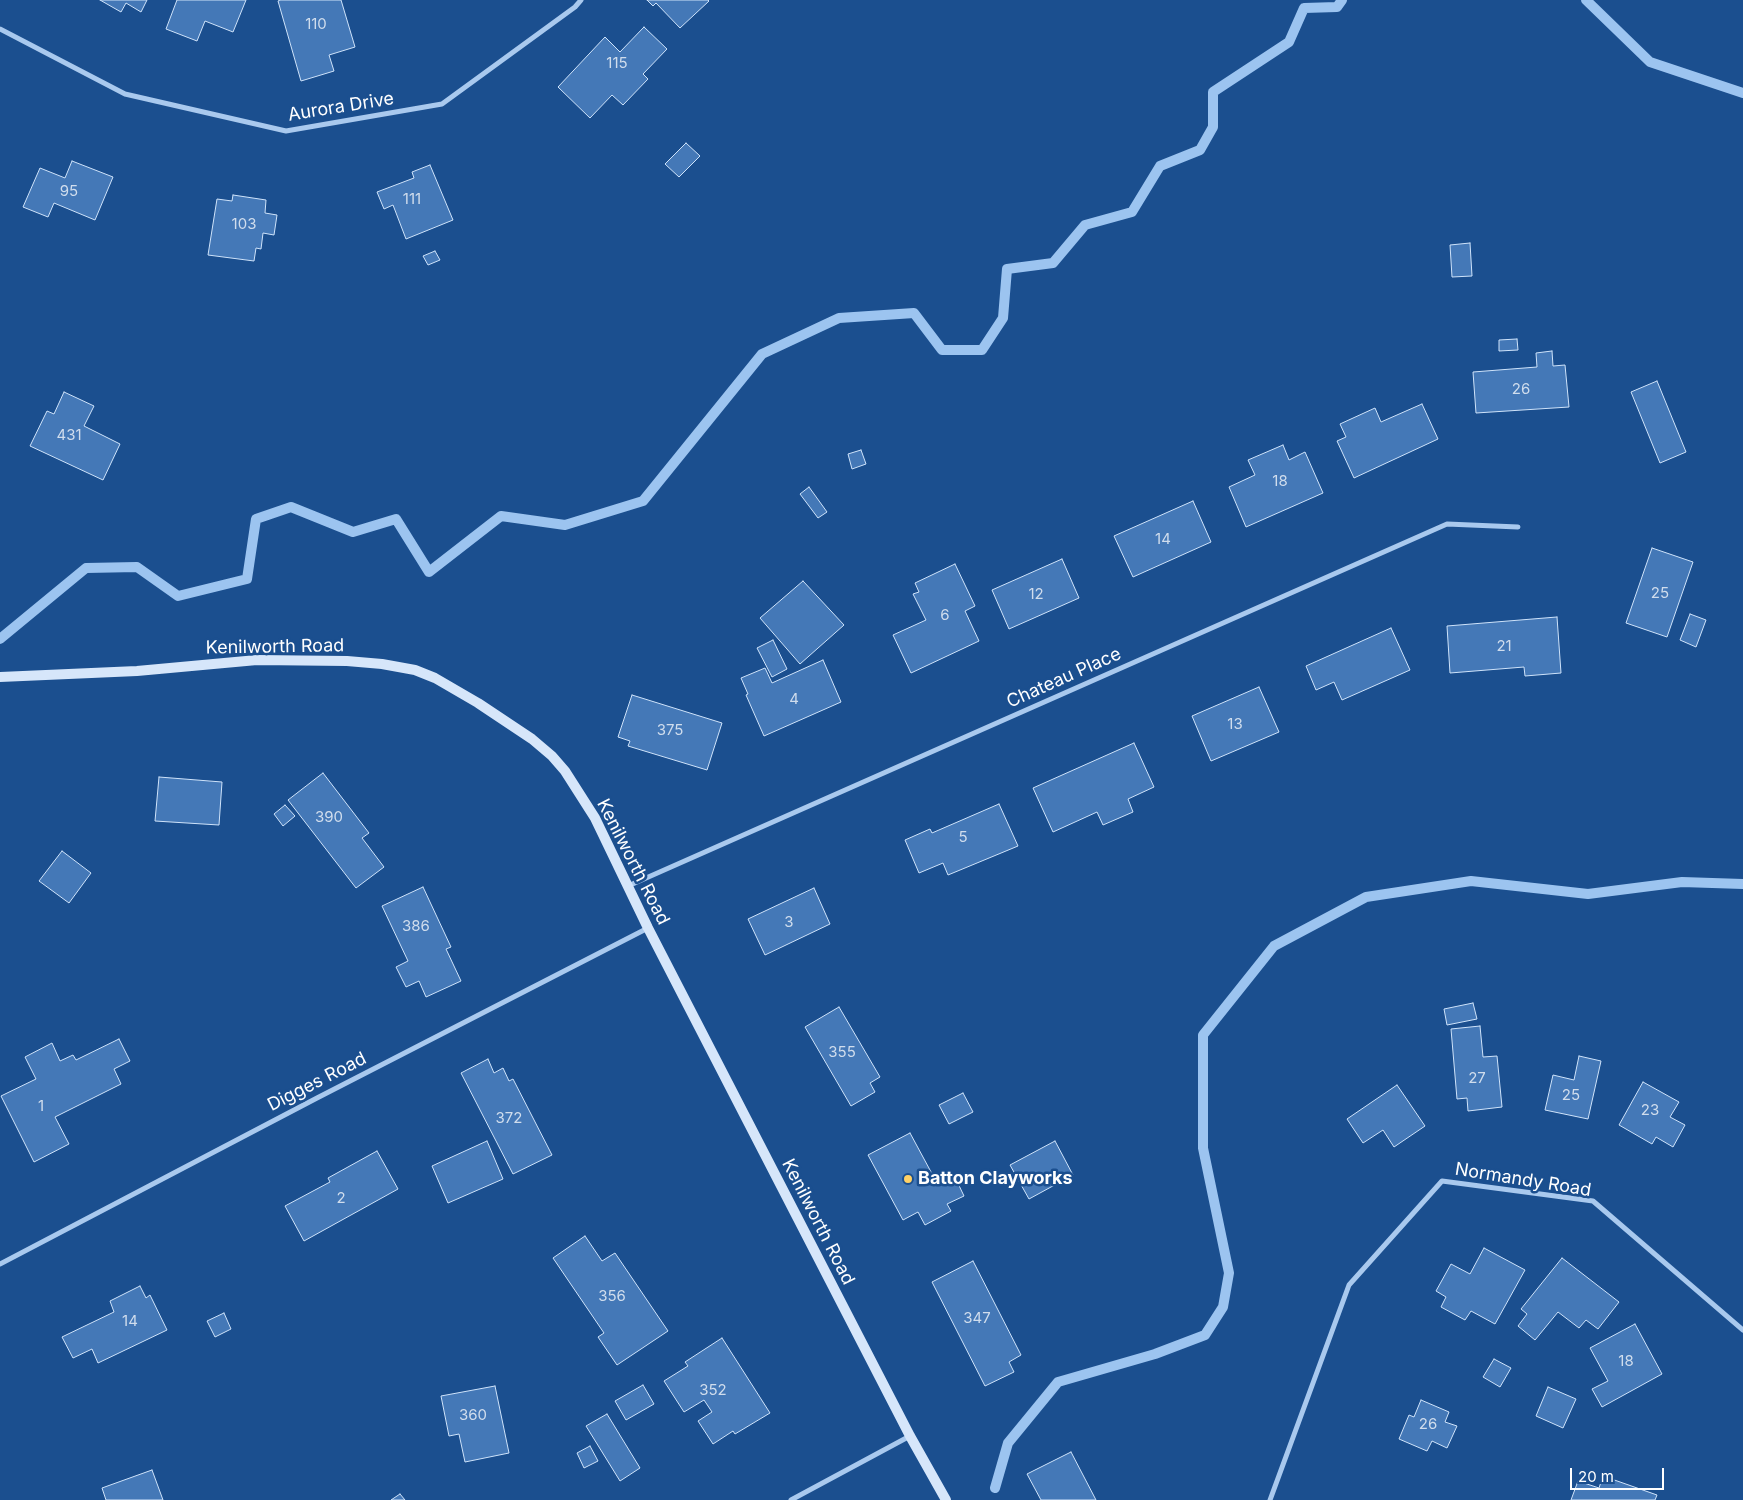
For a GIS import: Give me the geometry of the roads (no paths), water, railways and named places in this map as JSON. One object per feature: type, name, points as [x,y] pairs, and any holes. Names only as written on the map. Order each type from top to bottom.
[{"type":"street","name":"Aurora Drive","points":[[0,29],[125,94],[286,131],[442,104],[575,7],[581,0]]},
{"type":"street","name":"Chateau Place","points":[[628,886],[1447,524],[1518,527]]},
{"type":"street","name":"Kenilworth Road","points":[[0,677],[137,671],[257,660],[348,661],[382,664],[415,670],[435,678],[478,703],[532,739],[552,756],[565,771],[594,818],[648,928],[910,1436],[946,1500]]},
{"type":"street","name":"Digges Road","points":[[0,1264],[648,928]]},
{"type":"street","name":"Normandy Road","points":[[1270,1500],[1349,1285],[1442,1181],[1593,1201],[1743,1330]]},
{"type":"street","points":[[791,1500],[910,1436]]},
{"type":"waterway","points":[[0,639],[86,568],[137,567],[178,596],[247,579],[256,519],[291,507],[353,532],[396,519],[429,572],[501,516],[565,525],[643,501],[762,354],[839,318],[914,313],[942,350],[982,350],[1003,318],[1007,269],[1053,263],[1085,225],[1132,212],[1160,166],[1200,150],[1213,127],[1213,92],[1289,42],[1304,8],[1337,7],[1342,0]]},
{"type":"waterway","points":[[1586,0],[1650,62],[1743,93]]},
{"type":"waterway","points":[[995,1488],[1008,1443],[1058,1382],[1155,1354],[1205,1335],[1223,1307],[1229,1273],[1203,1148],[1203,1035],[1274,946],[1366,897],[1471,881],[1588,894],[1682,882],[1743,884]]},
{"type":"place","name":"Batton Clayworks","points":[[908,1179]]}]
